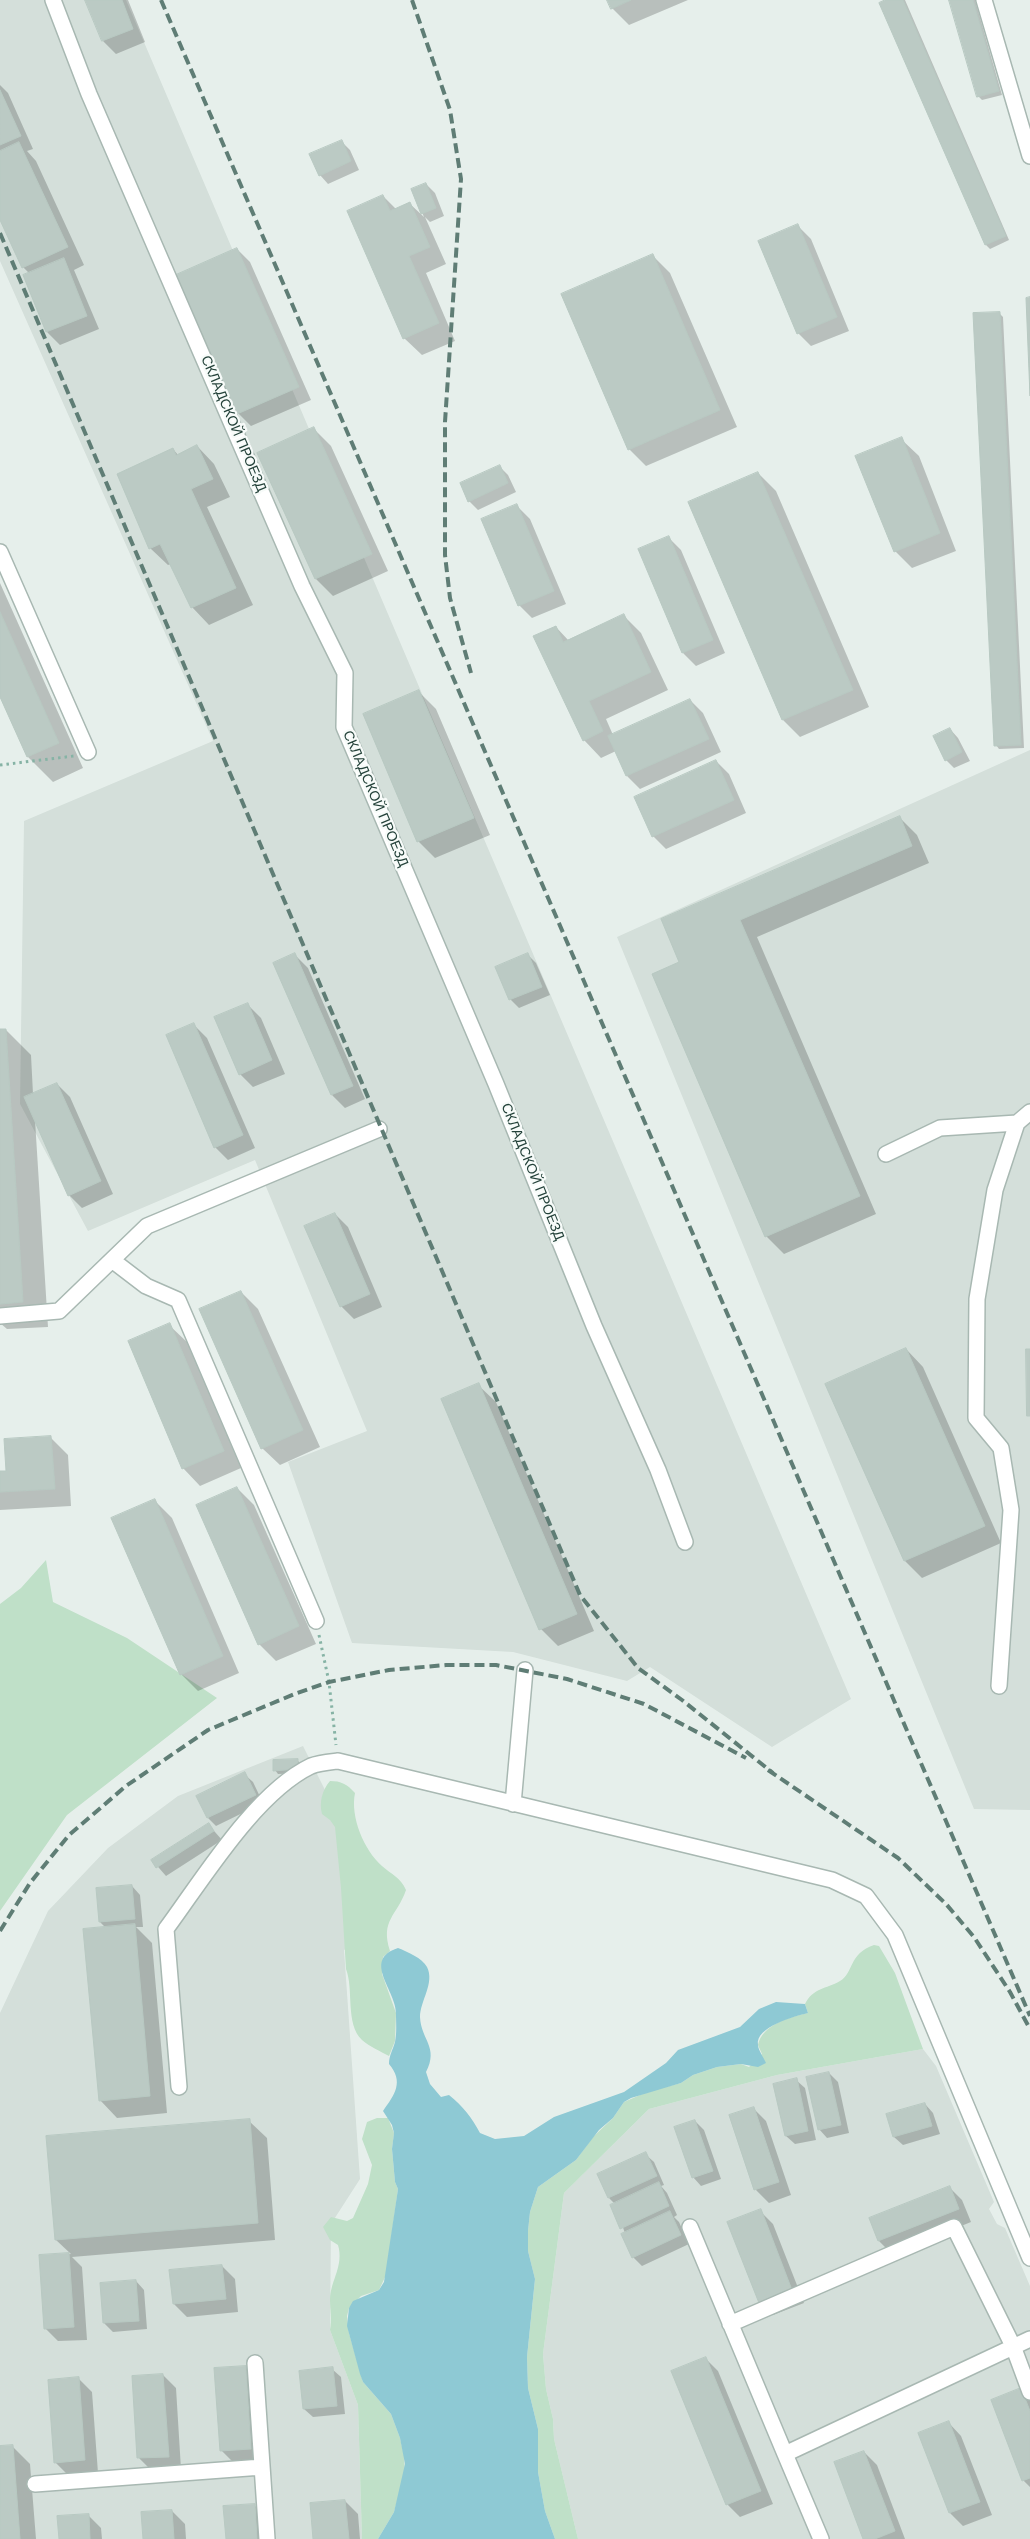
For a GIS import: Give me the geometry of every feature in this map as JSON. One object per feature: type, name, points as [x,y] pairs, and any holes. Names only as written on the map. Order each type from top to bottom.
[{"type":"street","name":"СКЛАДСКОЙ ПРОЕЗД","points":[[53,0],[89,94],[298,577],[345,673],[344,727],[496,1084],[594,1326],[658,1470],[685,1542]]},
{"type":"street","points":[[984,0],[1023,106],[1030,156]]},
{"type":"street","points":[[0,552],[88,752]]},
{"type":"street","points":[[999,1686],[1011,1510],[1001,1448],[976,1418],[977,1300],[995,1190],[1017,1123],[1030,1112]]},
{"type":"street","points":[[886,1154],[940,1128],[1017,1123]]},
{"type":"street","points":[[0,1316],[60,1311],[147,1226],[379,1129]]},
{"type":"street","points":[[112,1260],[146,1286],[178,1300],[316,1621]]},
{"type":"street","points":[[513,1804],[525,1670]]},
{"type":"street","points":[[179,2087],[166,1929],[221,1853],[281,1785],[313,1766],[338,1761],[832,1880],[866,1896],[895,1935],[1030,2258]]},
{"type":"street","points":[[690,2227],[822,2539]]},
{"type":"street","points":[[730,2324],[954,2227],[1012,2346],[1030,2392]]},
{"type":"street","points":[[785,2454],[1030,2339]]},
{"type":"street","points":[[255,2363],[267,2539]]},
{"type":"street","points":[[35,2484],[262,2467]]},
{"type":"path","points":[[0,764],[75,756],[88,752]]},
{"type":"path","points":[[316,1621],[329,1682],[338,1761]]},
{"type":"shaded area","points":[[0,0],[126,0],[851,1699],[772,1747],[650,1667],[627,1681],[513,1652],[352,1643],[288,1462],[367,1431],[255,1160],[88,1231],[20,1104],[24,821],[213,741],[0,261]]},
{"type":"shaded area","points":[[1030,750],[1030,1810],[974,1809],[617,937]]},
{"type":"shaded area","points":[[303,1746],[345,1830],[356,1945],[344,1950],[360,2179],[331,2224],[330,2330],[358,2405],[362,2539],[0,2539],[0,2013],[48,1911],[108,1848],[178,1796]]},
{"type":"shaded area","points":[[923,2049],[936,2066],[994,2202],[989,2209],[997,2224],[1005,2228],[1030,2286],[1030,2539],[578,2539],[554,2439],[553,2419],[546,2389],[543,2354],[564,2193],[649,2109],[777,2075]]},
{"type":"green space","points":[[46,1560],[53,1602],[127,1638],[217,1698],[67,1815],[0,1911],[0,1604],[21,1588]]},
{"type":"green space","points":[[330,1781],[344,1784],[355,1793],[355,1812],[364,1842],[375,1859],[398,1879],[406,1890],[388,1925],[387,1941],[390,1951],[383,1957],[382,1974],[396,2013],[395,2041],[389,2056],[362,2040],[353,2025],[346,1969],[335,1827],[322,1814],[321,1810],[323,1792]]},
{"type":"green space","points":[[874,1945],[879,1946],[895,1973],[923,2049],[777,2075],[649,2109],[564,2193],[543,2354],[546,2389],[553,2419],[554,2439],[578,2539],[555,2539],[545,2511],[538,2472],[538,2429],[528,2388],[527,2357],[535,2279],[528,2251],[528,2231],[530,2212],[538,2187],[576,2160],[593,2137],[613,2118],[624,2102],[647,2092],[681,2083],[693,2075],[717,2067],[741,2064],[749,2067],[762,2054],[758,2045],[765,2032],[777,2023],[808,2013],[805,2004],[808,1999],[820,1990],[844,1978],[860,1953]]},
{"type":"green space","points":[[377,2118],[388,2118],[394,2133],[392,2149],[395,2182],[398,2189],[386,2275],[379,2290],[361,2296],[349,2308],[347,2316],[349,2333],[363,2382],[391,2414],[400,2438],[404,2455],[405,2473],[394,2512],[378,2539],[362,2539],[358,2405],[330,2330],[330,2299],[338,2266],[338,2245],[330,2240],[323,2227],[331,2217],[347,2221],[353,2218],[368,2184],[372,2165],[362,2139],[367,2122]]},
{"type":"water","points":[[398,1948],[422,1961],[429,1973],[428,1986],[420,2017],[431,2056],[426,2072],[430,2084],[441,2097],[449,2095],[459,2103],[480,2133],[495,2139],[524,2136],[554,2117],[624,2092],[666,2063],[678,2050],[740,2027],[759,2009],[776,2002],[805,2004],[808,2013],[777,2023],[763,2033],[758,2045],[766,2063],[758,2067],[741,2064],[717,2067],[693,2075],[681,2083],[631,2098],[624,2102],[613,2118],[599,2130],[576,2160],[538,2187],[530,2212],[528,2231],[528,2251],[535,2279],[527,2357],[528,2388],[538,2429],[538,2472],[545,2511],[555,2539],[378,2539],[394,2512],[405,2464],[400,2438],[391,2414],[363,2382],[347,2326],[349,2308],[353,2301],[379,2290],[384,2282],[398,2189],[395,2182],[392,2149],[394,2133],[392,2125],[383,2111],[394,2093],[397,2082],[394,2070],[389,2064],[396,2039],[396,2014],[395,2005],[381,1968],[382,1960],[387,1953]]},
{"type":"building","points":[[85,0],[122,0],[133,29],[102,41]]},
{"type":"building","points":[[607,0],[631,0],[611,9]]},
{"type":"building","points":[[885,0],[903,0],[1006,236],[985,245],[879,3]]},
{"type":"building","points":[[949,0],[973,0],[999,91],[977,97]]},
{"type":"building","points":[[0,90],[21,136],[0,145]]},
{"type":"building","points":[[342,140],[351,161],[319,176],[309,154]]},
{"type":"building","points":[[19,142],[68,247],[22,268],[0,220],[0,151]]},
{"type":"building","points":[[426,183],[436,208],[421,214],[411,189]]},
{"type":"building","points":[[383,195],[390,211],[410,202],[430,247],[409,256],[439,323],[403,339],[347,211]]},
{"type":"building","points":[[798,224],[837,317],[797,334],[758,241]]},
{"type":"building","points":[[237,248],[299,387],[237,414],[176,275]]},
{"type":"building","points":[[653,254],[720,410],[628,450],[561,294]]},
{"type":"building","points":[[64,258],[87,316],[46,332],[23,275]]},
{"type":"building","points":[[1030,297],[1030,396],[1026,298]]},
{"type":"building","points":[[1000,312],[1021,745],[994,746],[973,313]]},
{"type":"building","points":[[314,427],[372,554],[315,579],[257,453]]},
{"type":"building","points":[[902,437],[940,533],[894,552],[855,456]]},
{"type":"building","points":[[197,445],[213,479],[191,489],[236,588],[191,608],[160,544],[149,549],[117,474],[173,448],[176,455]]},
{"type":"building","points":[[500,465],[508,483],[468,502],[460,483]]},
{"type":"building","points":[[758,472],[853,690],[782,720],[688,502]]},
{"type":"building","points":[[517,504],[554,591],[518,606],[481,519]]},
{"type":"building","points":[[669,536],[713,640],[682,653],[638,549]]},
{"type":"building","points":[[0,612],[59,743],[27,757],[0,697]]},
{"type":"building","points":[[624,614],[651,672],[589,701],[603,731],[583,741],[533,636],[556,626],[563,642]]},
{"type":"building","points":[[419,690],[474,818],[417,842],[363,714]]},
{"type":"building","points":[[690,699],[709,739],[626,776],[608,736]]},
{"type":"building","points":[[950,728],[962,752],[945,761],[933,736]]},
{"type":"building","points":[[716,760],[734,800],[652,837],[634,797]]},
{"type":"building","points":[[900,816],[912,846],[740,920],[860,1196],[765,1237],[652,974],[679,962],[661,919]]},
{"type":"building","points":[[295,953],[353,1086],[331,1095],[273,963]]},
{"type":"building","points":[[528,953],[542,987],[509,1000],[495,967]]},
{"type":"building","points":[[248,1003],[272,1060],[239,1075],[214,1017]]},
{"type":"building","points":[[194,1023],[243,1135],[214,1148],[166,1035]]},
{"type":"building","points":[[0,1029],[6,1029],[23,1302],[0,1304]]},
{"type":"building","points":[[57,1083],[101,1181],[68,1196],[24,1097]]},
{"type":"building","points":[[335,1213],[370,1294],[340,1307],[304,1226]]},
{"type":"building","points":[[241,1291],[303,1430],[261,1449],[199,1309]]},
{"type":"building","points":[[170,1323],[224,1451],[182,1469],[128,1341]]},
{"type":"building","points":[[906,1348],[985,1526],[904,1561],[825,1384]]},
{"type":"building","points":[[1026,1349],[1030,1349],[1030,1416],[1027,1416]]},
{"type":"building","points":[[479,1383],[577,1614],[539,1630],[441,1399]]},
{"type":"building","points":[[51,1436],[55,1489],[0,1492],[0,1471],[6,1471],[4,1439]]},
{"type":"building","points":[[237,1487],[299,1626],[258,1645],[196,1505]]},
{"type":"building","points":[[155,1499],[223,1656],[180,1675],[111,1518]]},
{"type":"building","points":[[298,1759],[298,1769],[273,1771],[273,1760]]},
{"type":"building","points":[[245,1772],[256,1795],[207,1818],[196,1796]]},
{"type":"building","points":[[209,1823],[214,1831],[156,1868],[151,1860]]},
{"type":"building","points":[[132,1885],[135,1919],[99,1922],[96,1888]]},
{"type":"building","points":[[135,1924],[150,2096],[99,2101],[83,1929]]},
{"type":"building","points":[[829,2072],[841,2125],[818,2130],[806,2077]]},
{"type":"building","points":[[797,2078],[808,2131],[785,2136],[773,2084]]},
{"type":"building","points":[[925,2103],[932,2126],[893,2137],[886,2114]]},
{"type":"building","points":[[754,2107],[779,2182],[754,2190],[729,2115]]},
{"type":"building","points":[[250,2119],[258,2223],[55,2240],[46,2136]]},
{"type":"building","points":[[695,2120],[713,2171],[692,2178],[674,2127]]},
{"type":"building","points":[[646,2152],[657,2176],[608,2198],[597,2174]]},
{"type":"building","points":[[659,2182],[669,2206],[620,2229],[610,2205]]},
{"type":"building","points":[[950,2186],[959,2209],[878,2241],[869,2218]]},
{"type":"building","points":[[761,2209],[792,2290],[759,2303],[727,2222]]},
{"type":"building","points":[[670,2211],[681,2235],[632,2258],[621,2234]]},
{"type":"building","points":[[69,2253],[74,2327],[44,2329],[39,2255]]},
{"type":"building","points":[[222,2265],[226,2299],[173,2304],[169,2270]]},
{"type":"building","points":[[136,2280],[139,2321],[103,2323],[100,2283]]},
{"type":"building","points":[[706,2357],[761,2491],[726,2505],[671,2371]]},
{"type":"building","points":[[246,2366],[251,2449],[220,2451],[214,2368]]},
{"type":"building","points":[[333,2367],[337,2406],[303,2409],[299,2371]]},
{"type":"building","points":[[163,2374],[169,2457],[137,2458],[132,2376]]},
{"type":"building","points":[[79,2377],[85,2460],[54,2463],[48,2380]]},
{"type":"building","points":[[1021,2388],[1030,2411],[1030,2478],[1022,2481],[991,2400]]},
{"type":"building","points":[[949,2421],[980,2502],[949,2513],[918,2433]]},
{"type":"building","points":[[13,2445],[20,2539],[0,2539],[0,2446]]},
{"type":"building","points":[[864,2451],[895,2531],[875,2539],[863,2539],[834,2462]]},
{"type":"building","points":[[345,2500],[349,2539],[313,2539],[310,2503]]},
{"type":"building","points":[[255,2504],[257,2539],[226,2539],[223,2506]]},
{"type":"building","points":[[172,2510],[174,2539],[143,2539],[141,2512]]},
{"type":"building","points":[[89,2514],[90,2539],[59,2539],[57,2516]]},
{"type":"railway","points":[[161,0],[1030,2016]]},
{"type":"railway","points":[[412,0],[450,110],[461,179],[445,422],[445,555],[450,598],[471,673]]},
{"type":"railway","points":[[0,233],[580,1595],[638,1668],[682,1700],[773,1773]]},
{"type":"railway","points":[[0,1931],[30,1883],[69,1835],[126,1786],[208,1730],[297,1693],[329,1682],[389,1670],[446,1665],[496,1665],[567,1679],[644,1704],[746,1758]]},
{"type":"railway","points":[[768,1770],[898,1858],[946,1904],[974,1937],[1010,1992],[1030,2029]]}]
